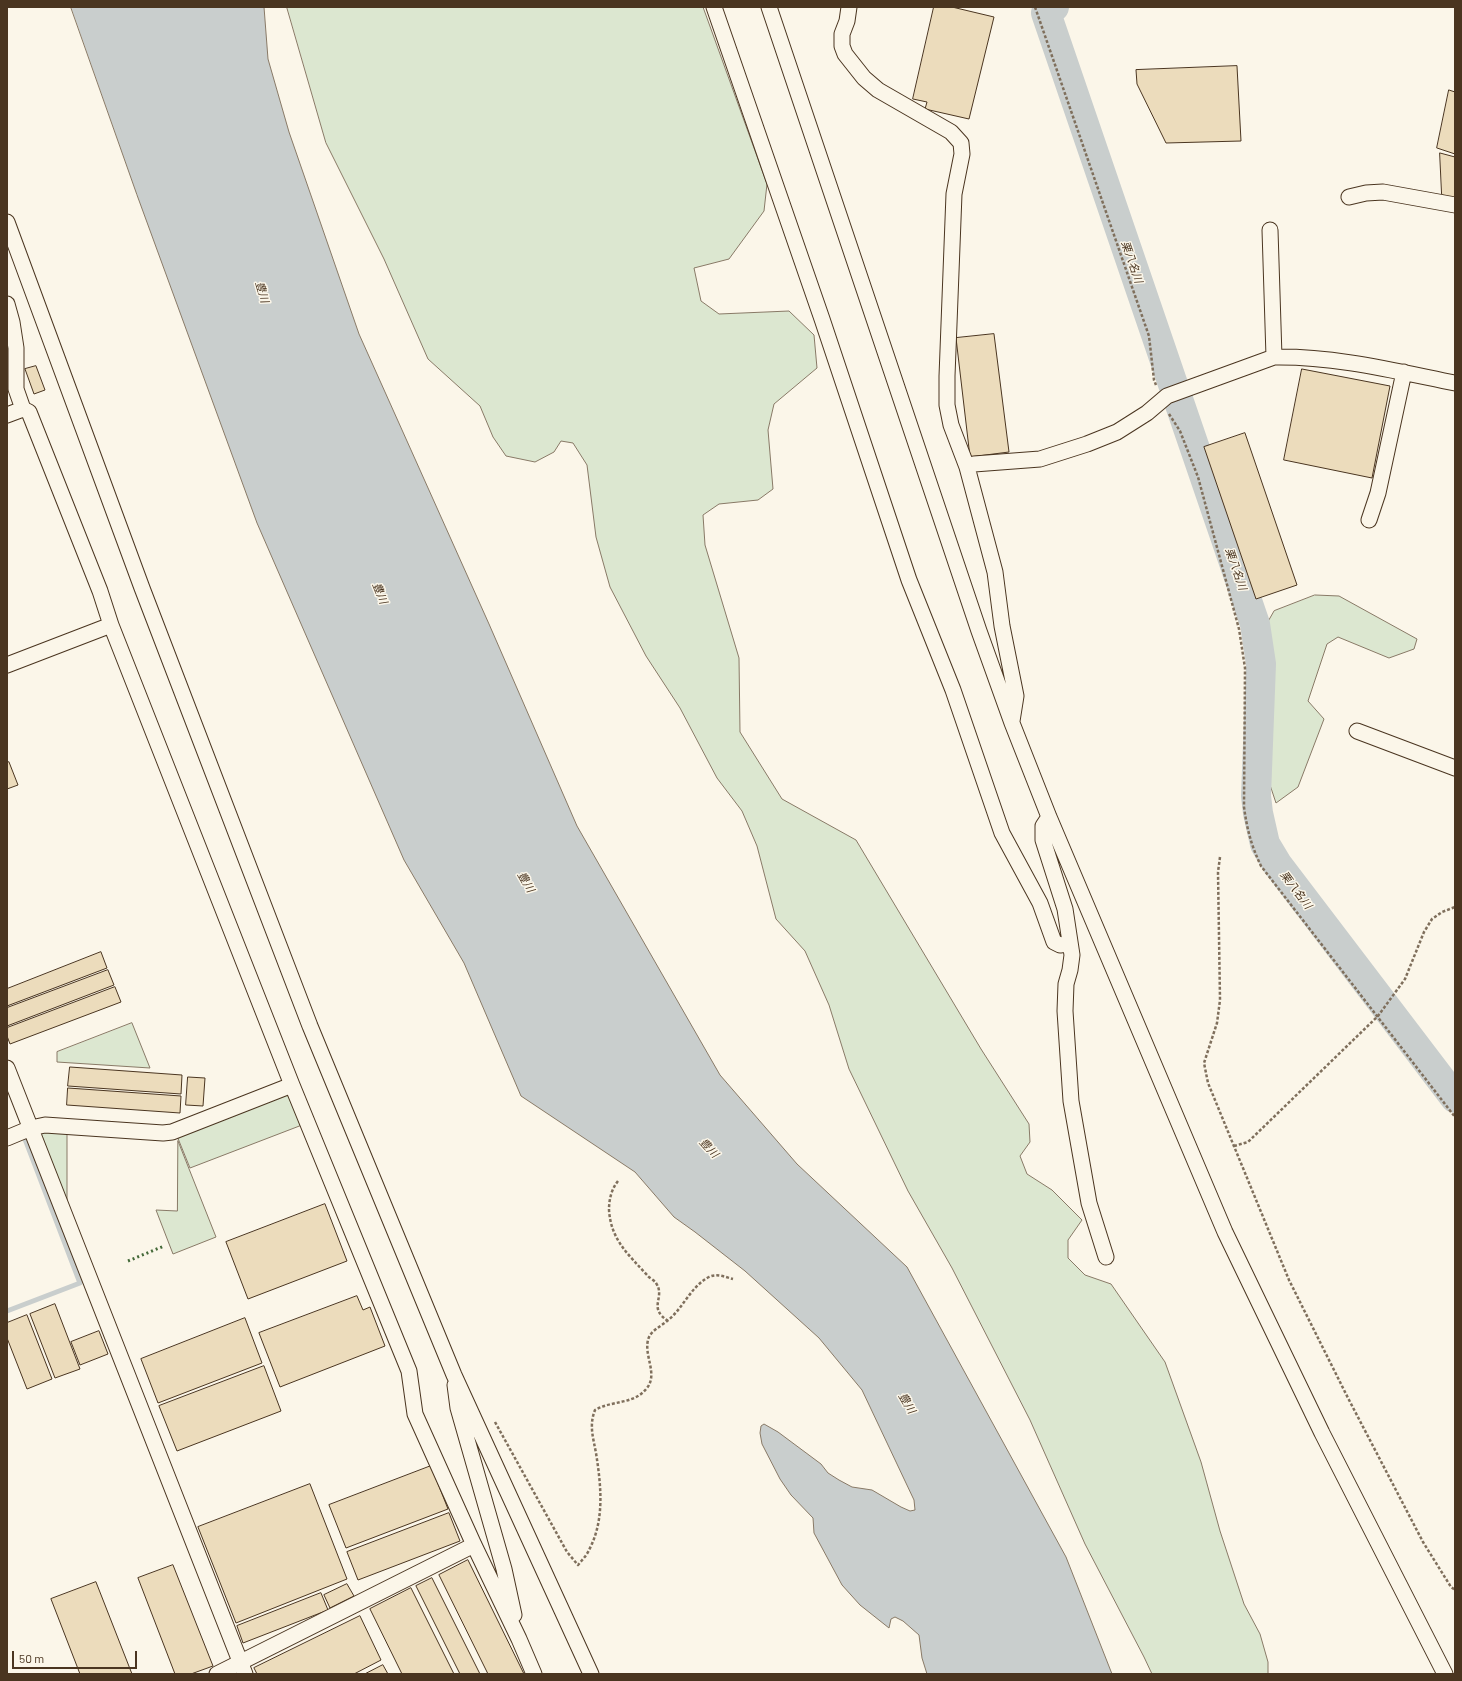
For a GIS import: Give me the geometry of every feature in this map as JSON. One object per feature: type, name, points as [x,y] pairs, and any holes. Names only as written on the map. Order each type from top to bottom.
[{"type":"street","points":[[714,7],[818,305],[910,580],[952,690],[1002,833],[1040,903],[1054,942],[1060,946],[1066,944],[1069,939]]},
{"type":"street","points":[[768,7],[979,631],[1012,723],[1049,817],[1225,1232],[1322,1433],[1445,1674]]},
{"type":"street","points":[[849,7],[847,21],[842,34],[842,46],[845,54],[864,78],[878,90],[951,132],[961,143],[962,154],[954,194],[947,405],[951,425],[967,467],[995,572],[1002,626],[1016,696],[1012,723]]},
{"type":"street","points":[[1349,197],[1366,193],[1383,192],[1455,206]]},
{"type":"street","points":[[7,222],[142,588],[307,1019],[454,1375],[591,1674]]},
{"type":"street","points":[[1270,230],[1274,356]]},
{"type":"street","points":[[7,304],[12,322],[16,348],[16,389],[23,409],[29,412],[292,1085],[409,1371],[415,1414],[474,1546],[519,1639],[534,1674]]},
{"type":"street","points":[[967,467],[974,464],[1040,459],[1087,444],[1117,432],[1147,413],[1165,398],[1274,356],[1293,356],[1356,362],[1455,383]]},
{"type":"street","points":[[1369,520],[1378,493],[1404,372]]},
{"type":"street","points":[[7,415],[23,409]]},
{"type":"street","points":[[7,665],[111,625]]},
{"type":"street","points":[[1357,731],[1455,768]]},
{"type":"street","points":[[1049,817],[1043,826],[1043,840],[1065,909],[1072,955],[1066,984],[1065,1011],[1071,1101],[1089,1203],[1106,1257]]},
{"type":"street","points":[[7,1068],[242,1668]]},
{"type":"street","points":[[7,1138],[30,1128],[45,1125],[167,1133],[292,1085]]},
{"type":"street","points":[[454,1375],[458,1408],[504,1569],[519,1639]]},
{"type":"street","points":[[217,1674],[242,1668],[474,1546]]},
{"type":"path","points":[[1035,7],[1149,336],[1154,380],[1165,398],[1167,412],[1180,431],[1198,477],[1239,629],[1245,668],[1244,807],[1246,826],[1252,847],[1261,866],[1455,1117]]},
{"type":"path","points":[[1220,857],[1218,872],[1220,1000],[1217,1023],[1204,1063],[1208,1083],[1289,1280],[1423,1542],[1451,1587],[1455,1590]]},
{"type":"path","points":[[1234,1146],[1248,1142],[1382,1012],[1405,979],[1424,932],[1432,919],[1442,912],[1455,907]]},
{"type":"path","points":[[618,1182],[613,1188],[609,1206],[613,1234],[626,1251],[656,1283],[659,1297],[657,1311],[668,1321]]},
{"type":"path","points":[[491,1415],[567,1552],[578,1564],[589,1551],[600,1517],[600,1494],[596,1452],[592,1433],[592,1419],[594,1410],[608,1404],[626,1402],[636,1398],[648,1386],[651,1376],[648,1340],[653,1332],[668,1321],[677,1312],[692,1291],[710,1277],[720,1275],[733,1279]]},
{"type":"green space","points":[[287,7],[703,7],[767,184],[764,211],[729,259],[694,268],[701,301],[719,314],[789,311],[814,335],[817,368],[774,404],[768,430],[773,489],[758,500],[719,504],[703,515],[705,545],[739,658],[740,732],[782,799],[856,840],[981,1049],[1029,1124],[1030,1142],[1020,1156],[1027,1174],[1052,1190],[1082,1220],[1068,1240],[1068,1258],[1085,1275],[1111,1284],[1165,1362],[1201,1462],[1220,1531],[1244,1604],[1260,1634],[1268,1662],[1268,1674],[1152,1674],[1085,1544],[1030,1420],[952,1268],[908,1191],[849,1069],[829,1005],[805,951],[776,919],[757,846],[742,811],[717,778],[680,708],[646,656],[610,587],[596,537],[587,465],[573,443],[561,441],[554,452],[535,462],[506,456],[493,437],[480,406],[428,359],[384,259],[326,143]]},
{"type":"green space","points":[[1315,595],[1339,596],[1417,639],[1414,649],[1389,658],[1338,637],[1327,644],[1308,701],[1324,719],[1298,787],[1276,803],[1268,779],[1272,658],[1266,625],[1274,611]]},
{"type":"green space","points":[[132,1023],[150,1068],[57,1062],[57,1052]]},
{"type":"green space","points":[[289,1093],[302,1125],[190,1168],[177,1136]]},
{"type":"green space","points":[[49,1131],[67,1133],[67,1202],[39,1133]]},
{"type":"green space","points":[[178,1141],[216,1237],[173,1254],[156,1210],[177,1211]]},
{"type":"water","name":"豊川","points":[[71,7],[264,7],[268,59],[289,132],[359,334],[489,624],[577,826],[720,1075],[797,1164],[907,1267],[1066,1557],[1112,1674],[927,1674],[922,1658],[919,1635],[903,1621],[895,1617],[891,1619],[889,1628],[860,1605],[842,1585],[814,1533],[813,1518],[791,1495],[780,1479],[762,1444],[760,1433],[761,1426],[764,1424],[778,1432],[821,1464],[828,1473],[839,1480],[852,1487],[872,1490],[901,1507],[910,1511],[915,1510],[914,1500],[862,1390],[819,1338],[745,1271],[674,1217],[635,1172],[521,1096],[464,963],[404,860],[257,523],[137,195]]},
{"type":"building","points":[[934,7],[952,7],[994,17],[969,119],[925,109],[927,102],[913,99]]},
{"type":"building","points":[[1237,66],[1241,141],[1166,143],[1137,84],[1136,70]]},
{"type":"building","points":[[1449,90],[1455,92],[1455,154],[1437,148]]},
{"type":"building","points":[[1440,153],[1455,157],[1455,198],[1442,195]]},
{"type":"building","points":[[994,334],[1009,452],[970,457],[956,338]]},
{"type":"building","points":[[36,366],[45,390],[34,394],[25,369]]},
{"type":"building","points":[[1302,369],[1390,386],[1372,478],[1284,460]]},
{"type":"building","points":[[1245,433],[1297,585],[1256,599],[1204,447]]},
{"type":"building","points":[[9,762],[18,785],[7,789],[7,763]]},
{"type":"building","points":[[101,952],[107,968],[7,1006],[7,989]]},
{"type":"building","points":[[108,970],[114,985],[7,1026],[7,1008]]},
{"type":"building","points":[[115,987],[121,1002],[10,1044],[7,1036],[7,1028]]},
{"type":"building","points":[[70,1067],[182,1075],[181,1094],[68,1086]]},
{"type":"building","points":[[188,1077],[205,1078],[203,1106],[186,1105]]},
{"type":"building","points":[[68,1088],[181,1096],[180,1113],[67,1105]]},
{"type":"building","points":[[325,1204],[347,1261],[248,1299],[226,1242]]},
{"type":"building","points":[[357,1296],[363,1310],[370,1307],[385,1346],[280,1387],[259,1333]]},
{"type":"building","points":[[55,1304],[80,1369],[55,1378],[30,1314]]},
{"type":"building","points":[[27,1315],[52,1379],[27,1389],[7,1338],[7,1323]]},
{"type":"building","points":[[245,1318],[262,1363],[158,1403],[141,1359]]},
{"type":"building","points":[[99,1331],[108,1354],[80,1365],[71,1342]]},
{"type":"building","points":[[264,1366],[281,1411],[177,1451],[159,1406]]},
{"type":"building","points":[[431,1466],[448,1509],[346,1548],[329,1505]]},
{"type":"building","points":[[310,1484],[347,1579],[236,1623],[198,1527]]},
{"type":"building","points":[[449,1513],[460,1541],[358,1580],[347,1552]]},
{"type":"building","points":[[468,1560],[524,1674],[488,1674],[439,1575]]},
{"type":"building","points":[[173,1565],[213,1666],[191,1674],[175,1674],[138,1578]]},
{"type":"building","points":[[432,1578],[480,1674],[460,1674],[416,1586]]},
{"type":"building","points":[[96,1582],[132,1674],[80,1674],[51,1599]]},
{"type":"building","points":[[347,1584],[354,1596],[330,1608],[324,1595]]},
{"type":"building","points":[[411,1588],[454,1674],[402,1674],[370,1609]]},
{"type":"building","points":[[321,1593],[328,1610],[243,1643],[237,1626]]},
{"type":"building","points":[[360,1616],[381,1660],[354,1674],[257,1674],[254,1668]]},
{"type":"building","points":[[383,1665],[388,1674],[365,1674]]},
{"type":"waterway","name":"栗八名川","points":[[1044,7],[1046,13]]},
{"type":"waterway","name":"栗八名川","points":[[1054,7],[1046,13],[1255,624],[1261,664],[1256,796],[1265,844],[1277,864],[1455,1098]]},
{"type":"waterway","points":[[7,1311],[80,1283],[25,1139]]},
{"type":"hedge","points":[[128,1261],[164,1246]]}]
